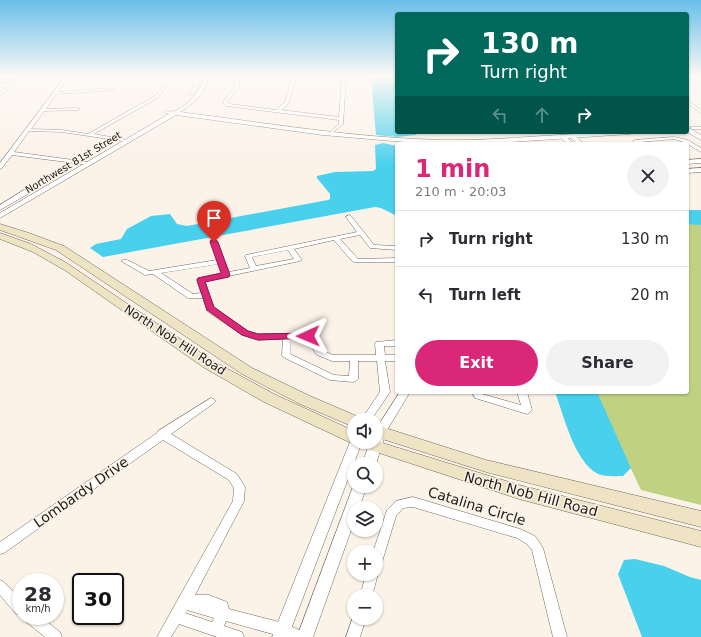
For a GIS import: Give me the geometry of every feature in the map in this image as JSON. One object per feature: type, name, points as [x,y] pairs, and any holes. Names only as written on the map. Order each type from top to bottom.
[{"type":"main road","name":"North Nob Hill Road","points":[[0,227],[60,248],[247,371],[305,400],[347,418]]},
{"type":"main road","name":"North Nob Hill Road","points":[[0,236],[15,240],[49,256],[208,364],[269,398],[347,435]]},
{"type":"main road","name":"North Nob Hill Road","points":[[383,440],[701,519]]},
{"type":"main road","name":"North Nob Hill Road","points":[[383,442],[519,492],[701,539]]},
{"type":"street","points":[[0,167],[46,107]]},
{"type":"street","points":[[89,135],[139,107]]},
{"type":"street","name":"Northwest 81st Street","points":[[0,208],[175,107]]},
{"type":"street","name":"Northwest 81st Street","points":[[0,216],[183,107]]},
{"type":"street","points":[[245,107],[341,119]]},
{"type":"street","points":[[277,111],[282,107]]},
{"type":"street","points":[[331,133],[341,124],[342,107]]},
{"type":"street","points":[[43,110],[78,110]]},
{"type":"street","points":[[167,112],[391,140],[442,142],[601,134]]},
{"type":"street","points":[[689,128],[701,128]]},
{"type":"street","points":[[689,128],[701,133]]},
{"type":"street","points":[[689,129],[701,138]]},
{"type":"street","points":[[28,130],[62,131],[127,141]]},
{"type":"street","points":[[562,136],[569,142]]},
{"type":"street","points":[[572,136],[580,142]]},
{"type":"street","points":[[636,142],[635,141],[674,138],[681,139],[686,142]]},
{"type":"street","points":[[690,145],[701,150]]},
{"type":"street","points":[[12,153],[88,164]]},
{"type":"street","points":[[689,162],[701,161]]},
{"type":"street","points":[[690,171],[701,170]]},
{"type":"street","points":[[349,217],[372,247],[395,248]]},
{"type":"street","points":[[254,269],[248,256],[361,233]]},
{"type":"street","points":[[336,238],[356,261],[395,260]]},
{"type":"street","points":[[214,242],[226,275]]},
{"type":"street","points":[[290,247],[298,260],[201,280],[210,308],[245,333],[258,337],[308,336],[320,353],[332,358],[395,358]]},
{"type":"street","points":[[125,261],[144,272],[156,273],[221,262]]},
{"type":"street","points":[[156,273],[191,296],[206,295]]},
{"type":"street","points":[[287,336],[286,355],[333,378],[353,379],[354,358]]},
{"type":"street","points":[[371,413],[385,392],[379,344],[395,343]]},
{"type":"street","points":[[383,424],[404,394]]},
{"type":"street","points":[[478,394],[478,396],[527,410],[523,394]]},
{"type":"street","name":"Lombardy Drive","points":[[0,549],[210,400]]},
{"type":"street","points":[[162,434],[233,477],[240,487],[238,501],[184,603],[164,637]]},
{"type":"street","points":[[282,633],[353,449]]},
{"type":"street","points":[[305,637],[357,493]]},
{"type":"street","name":"Catalina Circle","points":[[381,545],[391,513],[400,504],[413,502],[520,534],[531,540],[537,548],[560,637]]},
{"type":"street","points":[[0,586],[12,599]]},
{"type":"street","points":[[184,603],[299,637]]},
{"type":"street","points":[[216,630],[223,614]]},
{"type":"street","points":[[176,617],[237,637]]},
{"type":"street","points":[[41,625],[55,637]]},
{"type":"street","points":[[353,637],[357,625]]},
{"type":"green space","points":[[689,222],[701,222],[701,505],[641,490],[596,394],[689,394]]},
{"type":"water","points":[[374,107],[395,107],[395,134],[416,134],[397,137],[376,135]]},
{"type":"water","points":[[383,143],[395,146],[395,215],[381,208],[375,207],[103,257],[90,248],[96,244],[121,239],[127,229],[151,216],[170,214],[177,224],[187,226],[328,200],[330,199],[330,194],[317,176],[335,172],[373,171],[376,169],[375,145]]},
{"type":"water","points":[[689,210],[701,210],[701,225],[689,224]]},
{"type":"water","points":[[556,394],[598,394],[631,468],[623,476],[607,476],[598,474],[582,459],[566,425]]},
{"type":"water","points":[[635,559],[664,566],[701,580],[701,637],[642,637],[618,574],[624,560]]},
{"type":"route","points":[[214,242],[226,275],[201,280],[210,308],[245,333],[258,337],[308,336]]}]
